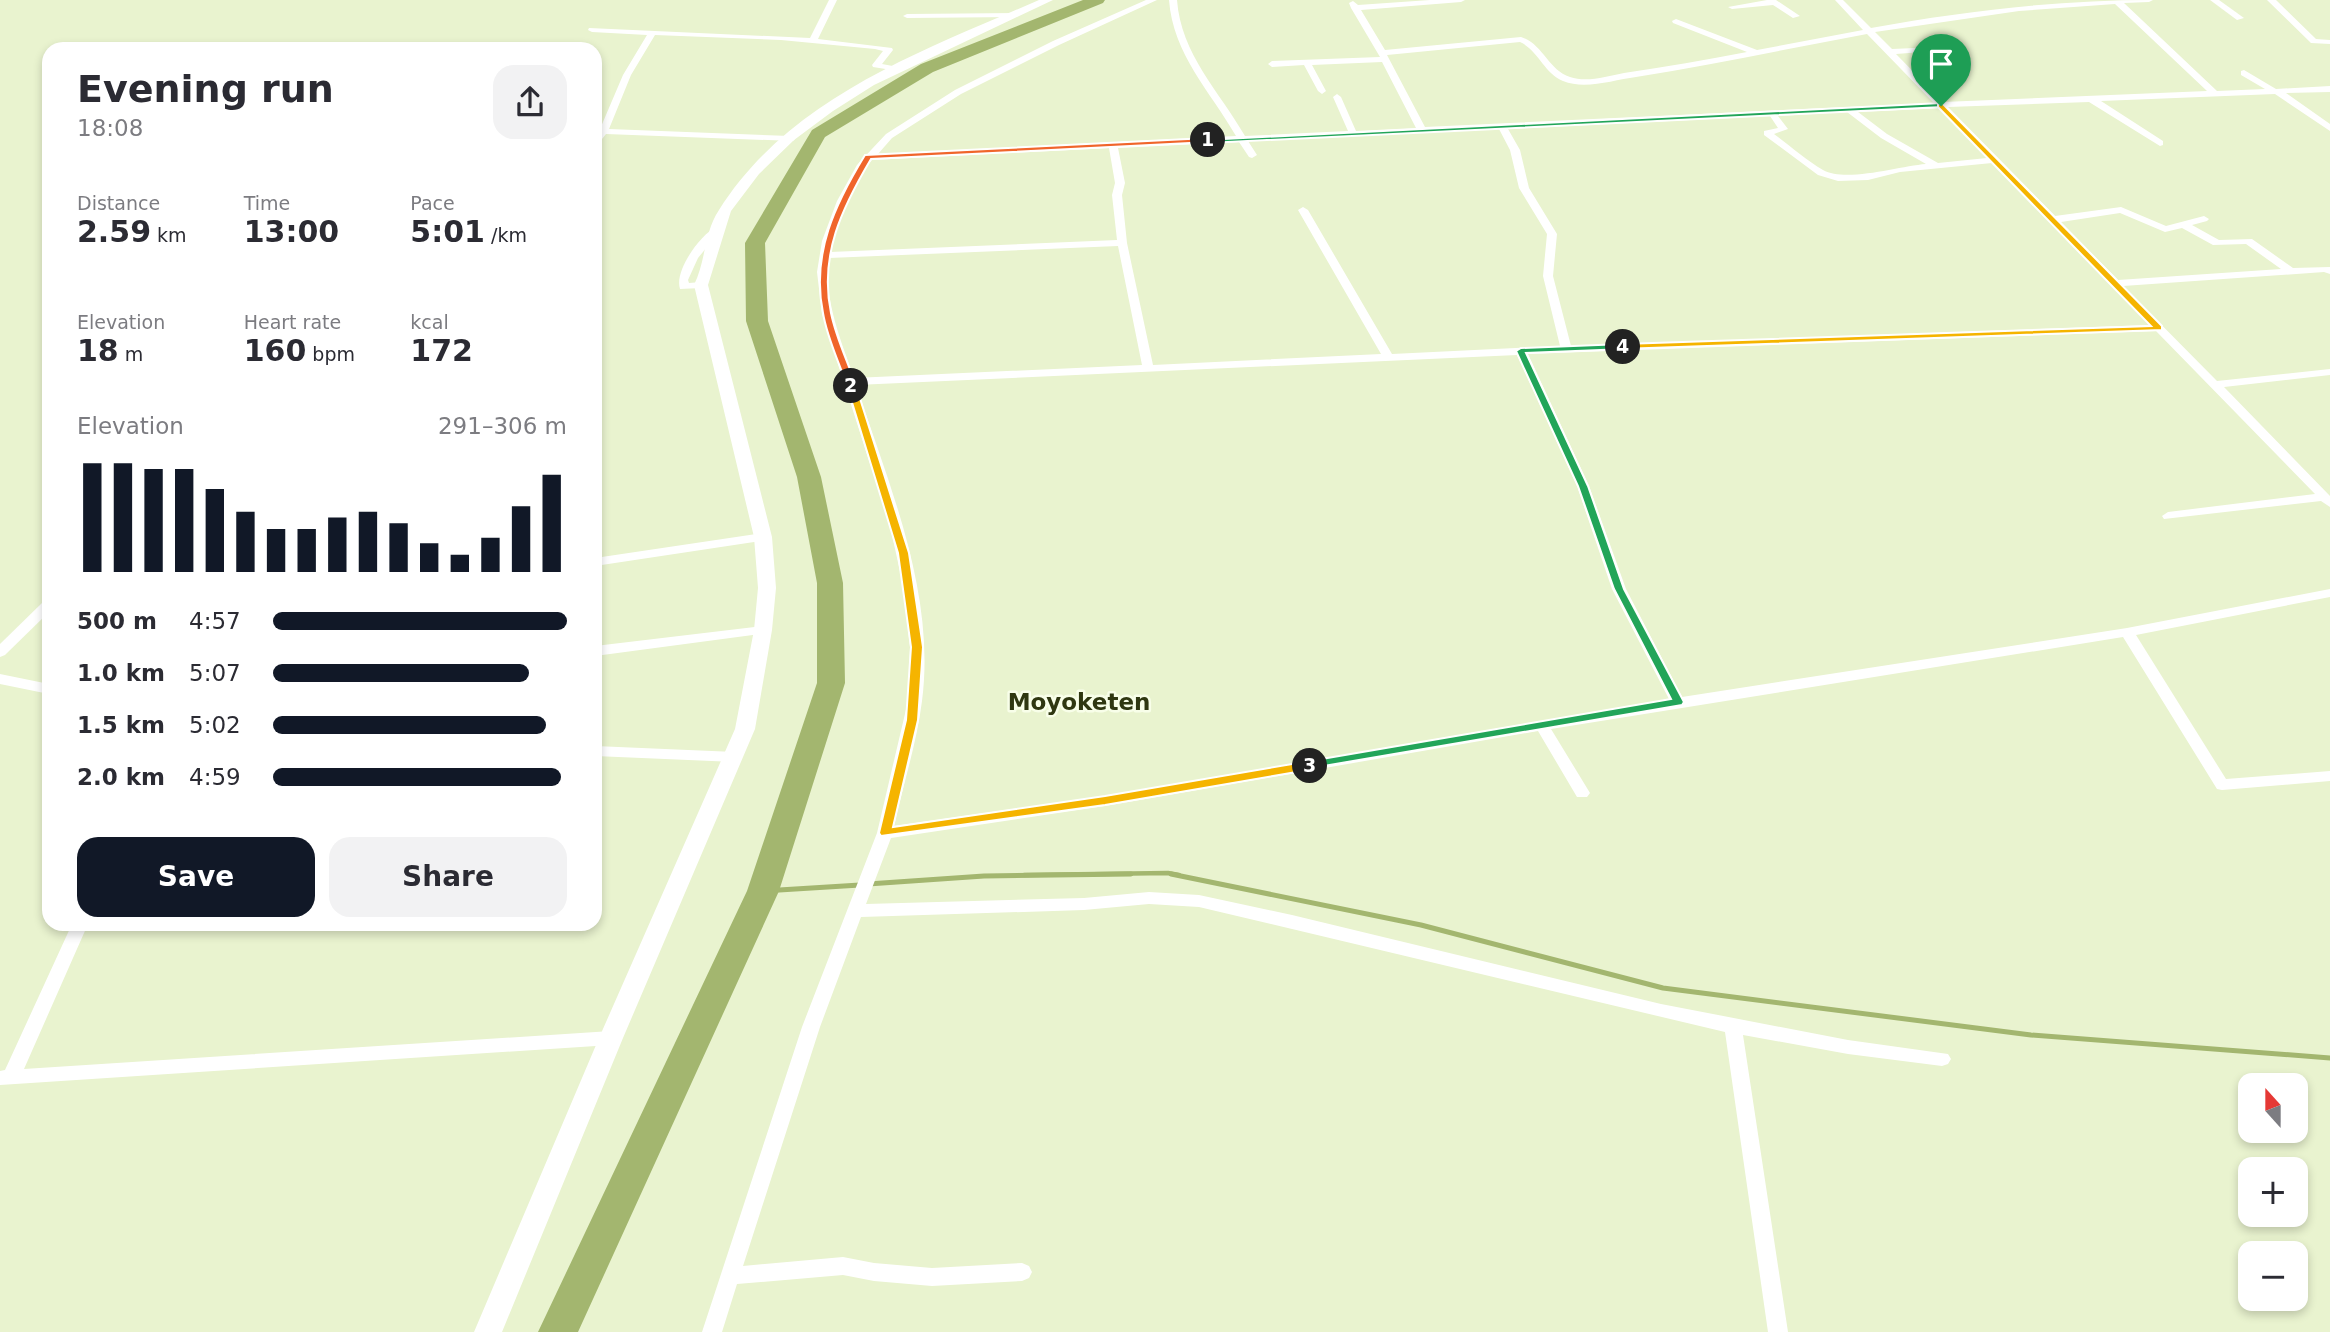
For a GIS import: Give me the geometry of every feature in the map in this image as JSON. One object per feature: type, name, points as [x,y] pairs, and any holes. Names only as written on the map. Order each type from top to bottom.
[{"type":"street","points":[[813,40],[833,0]]},
{"type":"street","points":[[488,1332],[611,1038],[745,729],[763,630],[767,588],[763,537],[751,500],[701,285],[711,269],[716,230],[727,208],[748,180],[790,139],[838,102],[895,69],[1048,0]]},
{"type":"street","points":[[712,1332],[811,1027],[885,833],[914,709],[916,635],[903,553],[827,314],[822,272],[824,255],[842,201],[868,157],[890,136],[958,92],[1056,43],[1153,0]]},
{"type":"street","points":[[1173,0],[1178,32],[1194,68],[1225,110],[1252,155]]},
{"type":"street","points":[[1421,129],[1384,56],[1353,4],[1461,0]]},
{"type":"street","points":[[1839,0],[2327,500]]},
{"type":"street","points":[[2023,0],[2035,6]]},
{"type":"street","points":[[1272,64],[1384,56],[1521,39],[1529,42],[1543,62],[1561,77],[1580,82],[1669,70],[1869,30],[2035,6],[2150,0]]},
{"type":"street","points":[[2214,0],[2241,18]]},
{"type":"street","points":[[2271,0],[2314,41],[2330,42]]},
{"type":"street","points":[[1732,7],[1773,1],[1796,16]]},
{"type":"street","points":[[2118,1],[2214,93]]},
{"type":"street","points":[[907,16],[1015,15]]},
{"type":"street","points":[[1676,21],[1756,53]]},
{"type":"street","points":[[592,30],[813,40],[888,49],[876,65],[895,69]]},
{"type":"street","points":[[602,125],[652,33]]},
{"type":"street","points":[[1889,52],[1935,49]]},
{"type":"street","points":[[1307,62],[1322,91]]},
{"type":"street","points":[[2244,74],[2276,91],[2330,128]]},
{"type":"street","points":[[868,157],[1501,125],[2330,89]]},
{"type":"street","points":[[1337,97],[1353,132]]},
{"type":"street","points":[[2090,98],[2160,143]]},
{"type":"street","points":[[1850,110],[1884,136],[1936,165]]},
{"type":"street","points":[[1772,113],[1783,129],[1767,133],[1826,175],[1858,178],[1900,169],[1995,160]]},
{"type":"street","points":[[1501,125],[1515,150],[1524,188],[1552,234],[1548,276],[1566,349]]},
{"type":"street","points":[[602,131],[790,139]]},
{"type":"street","points":[[1113,146],[1121,183],[1117,195],[1122,243],[1148,367]]},
{"type":"street","points":[[1303,210],[1388,357]]},
{"type":"street","points":[[2051,220],[2121,210],[2159,229],[2204,219]]},
{"type":"street","points":[[2185,225],[2217,243],[2248,241],[2292,272]]},
{"type":"street","points":[[824,255],[1122,243]]},
{"type":"street","points":[[2115,283],[2326,269],[2330,271]]},
{"type":"street","points":[[850,382],[1566,349],[2159,328]]},
{"type":"street","points":[[1521,351],[1583,486],[1619,589],[1678,702]]},
{"type":"street","points":[[2215,385],[2330,372]]},
{"type":"street","points":[[2168,516],[2327,500]]},
{"type":"street","points":[[602,561],[763,537]]},
{"type":"street","points":[[885,833],[1105,801],[1678,702],[2127,632],[2330,593]]},
{"type":"street","points":[[0,652],[42,611]]},
{"type":"street","points":[[602,650],[763,630]]},
{"type":"street","points":[[2127,632],[2221,785],[2330,776]]},
{"type":"street","points":[[0,679],[42,688]]},
{"type":"street","points":[[1542,726],[1582,793]]},
{"type":"street","points":[[602,751],[735,757]]},
{"type":"street","points":[[856,908],[1180,898],[1251,911],[1733,1028],[1840,1048],[1942,1059]]},
{"type":"street","points":[[77,931],[6,1076],[611,1038]]},
{"type":"street","points":[[1733,1028],[1778,1332]]},
{"type":"street","points":[[731,1276],[843,1266],[874,1272],[932,1277],[1022,1272]]},
{"type":"waterway","points":[[558,1332],[763,891],[831,683],[830,583],[809,477],[757,321],[755,243],[818,134],[927,68],[1097,0]]},
{"type":"waterway","points":[[868,884],[984,876],[1131,874]]},
{"type":"waterway","points":[[1171,874],[1421,925],[1663,988],[2031,1035],[2330,1058]]},
{"type":"waterway","points":[[1024,875],[1179,875]]},
{"type":"waterway","points":[[763,891],[860,885]]},
{"type":"district","name":"Moyoketen","points":[[1079,702]]},
{"type":"route","points":[[1941,106],[2159,328],[1521,351],[1583,486],[1597,533],[1619,589],[1678,702],[1105,801],[885,833],[915,701],[915,624],[910,586],[896,526],[832,332],[822,272],[827,240],[842,201],[868,157],[1941,106]]}]
